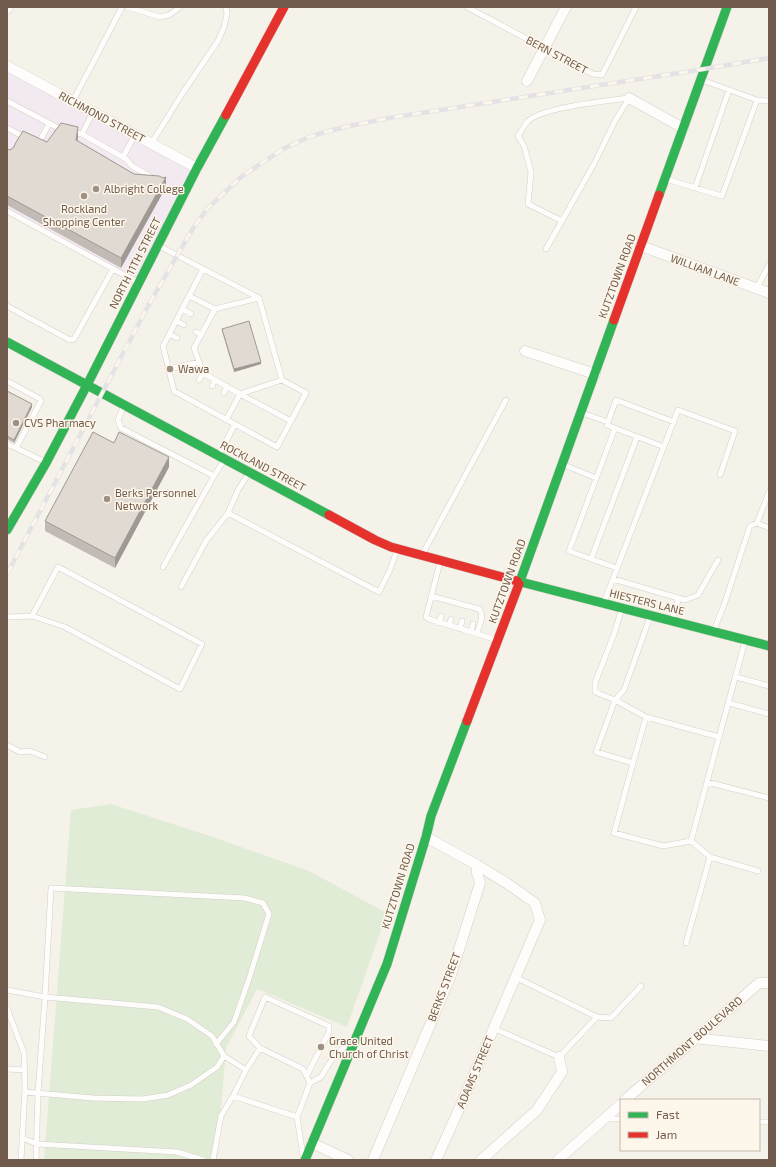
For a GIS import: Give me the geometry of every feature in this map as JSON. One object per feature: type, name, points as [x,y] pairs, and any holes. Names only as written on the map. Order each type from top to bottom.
[{"type":"main road","name":"NORTH 11TH STREET","points":[[7,530],[46,463],[197,168],[284,7]]},
{"type":"main road","name":"KUTZTOWN ROAD","points":[[304,1160],[387,964],[431,816],[520,582],[727,7]]},
{"type":"main road","name":"ROCKLAND STREET","points":[[7,342],[375,540],[397,549],[520,582]]},
{"type":"main road","name":"HIESTERS LANE","points":[[520,582],[769,646]]},
{"type":"street","points":[[526,81],[566,7]]},
{"type":"street","name":"RICHMOND STREET","points":[[7,66],[197,168]]},
{"type":"street","points":[[629,98],[683,128]]},
{"type":"street","name":"WILLIAM LANE","points":[[641,246],[769,293]]},
{"type":"street","points":[[525,351],[595,374]]},
{"type":"street","points":[[426,837],[477,865]]},
{"type":"street","name":"ADAMS STREET","points":[[436,1160],[540,920],[536,903],[477,865]]},
{"type":"street","name":"BERKS STREET","points":[[373,1160],[451,975],[480,883],[477,873],[477,865]]},
{"type":"street","name":"NORTHMONT BOULEVARD","points":[[626,1099],[694,1038],[764,983]]},
{"type":"street","points":[[694,1038],[769,1046]]},
{"type":"street","points":[[481,1160],[537,1110],[562,1072],[559,1057]]},
{"type":"street","points":[[558,1160],[620,1105]]},
{"type":"street","points":[[312,1142],[348,1160]]},
{"type":"lane","points":[[73,101],[122,7]]},
{"type":"lane","points":[[127,7],[160,17],[169,15],[180,7]]},
{"type":"lane","points":[[151,144],[182,94],[218,41],[224,27],[227,14],[226,7]]},
{"type":"lane","name":"BERN STREET","points":[[467,7],[593,74],[602,75],[636,7]]},
{"type":"lane","points":[[701,80],[757,100],[769,101]]},
{"type":"lane","points":[[695,188],[729,90]]},
{"type":"lane","points":[[546,249],[629,98]]},
{"type":"lane","points":[[562,221],[528,204],[531,172],[524,146],[518,136],[528,120],[543,113],[581,104],[629,98]]},
{"type":"lane","points":[[665,178],[722,196],[757,100]]},
{"type":"lane","points":[[7,101],[60,129],[82,134],[123,157],[132,166],[156,180]]},
{"type":"lane","points":[[82,134],[93,112]]},
{"type":"lane","points":[[7,128],[38,144],[49,124]]},
{"type":"lane","points":[[123,157],[135,135]]},
{"type":"lane","points":[[7,211],[138,283]]},
{"type":"lane","points":[[158,245],[259,298],[282,380],[306,393],[277,447],[174,391],[163,346],[203,269]]},
{"type":"lane","points":[[756,289],[769,265]]},
{"type":"lane","points":[[7,306],[70,340],[74,339],[113,269]]},
{"type":"lane","points":[[189,296],[215,309]]},
{"type":"lane","points":[[259,298],[215,309],[205,322],[202,335],[192,346],[203,373],[291,421]]},
{"type":"lane","points":[[182,309],[190,314]]},
{"type":"lane","points":[[176,321],[184,325]]},
{"type":"lane","points":[[196,332],[202,335]]},
{"type":"lane","points":[[169,334],[177,338]]},
{"type":"lane","points":[[169,369],[199,362]]},
{"type":"lane","points":[[199,380],[203,373]]},
{"type":"lane","points":[[212,386],[215,380]]},
{"type":"lane","points":[[226,420],[240,394],[282,380]]},
{"type":"lane","points":[[7,381],[40,399],[41,401],[16,448]]},
{"type":"lane","points":[[224,393],[227,386]]},
{"type":"lane","points":[[189,399],[192,393]]},
{"type":"lane","points":[[201,406],[204,399]]},
{"type":"lane","points":[[422,556],[506,400]]},
{"type":"lane","points":[[664,447],[606,425],[616,400],[674,422]]},
{"type":"lane","points":[[124,405],[118,420],[121,428],[214,476]]},
{"type":"lane","points":[[213,412],[217,406]]},
{"type":"lane","points":[[604,603],[678,410],[736,431],[720,475]]},
{"type":"lane","points":[[581,412],[608,422]]},
{"type":"lane","points":[[163,567],[214,476],[235,424]]},
{"type":"lane","points":[[615,428],[569,551],[617,568]]},
{"type":"lane","points":[[591,558],[637,437]]},
{"type":"lane","points":[[7,444],[46,463]]},
{"type":"lane","points":[[562,464],[596,478]]},
{"type":"lane","points":[[181,587],[206,541],[228,513],[238,490],[249,472]]},
{"type":"lane","points":[[714,631],[750,526],[757,523],[769,492]]},
{"type":"lane","points":[[228,513],[379,592],[390,570],[397,549]]},
{"type":"lane","points":[[757,523],[769,528]]},
{"type":"lane","points":[[613,579],[686,600],[698,595],[718,560]]},
{"type":"lane","points":[[440,561],[426,617],[429,620],[498,640]]},
{"type":"lane","points":[[7,616],[32,616],[65,626],[180,689],[202,644],[58,567],[32,616]]},
{"type":"lane","points":[[431,596],[444,603],[481,612],[482,615],[477,633]]},
{"type":"lane","points":[[672,620],[679,598]]},
{"type":"lane","points":[[622,608],[614,634],[595,683],[595,692],[615,700],[646,717],[719,737]]},
{"type":"lane","points":[[633,763],[596,752],[615,700],[624,690],[650,615]]},
{"type":"lane","points":[[440,623],[441,616]]},
{"type":"lane","points":[[449,626],[451,619]]},
{"type":"lane","points":[[460,629],[462,621]]},
{"type":"lane","points":[[471,632],[473,624]]},
{"type":"lane","points":[[691,841],[746,640]]},
{"type":"lane","points":[[736,677],[769,686]]},
{"type":"lane","points":[[728,703],[769,714]]},
{"type":"lane","points":[[646,717],[614,833],[663,846],[691,841]]},
{"type":"lane","points":[[7,745],[20,752],[30,750],[45,757]]},
{"type":"lane","points":[[707,782],[769,798]]},
{"type":"lane","points":[[691,841],[710,857],[758,871]]},
{"type":"lane","points":[[686,943],[710,857]]},
{"type":"lane","points":[[36,1160],[38,1093],[51,888],[245,898],[263,903],[269,914],[249,980],[234,1022],[216,1044]]},
{"type":"lane","points":[[513,980],[597,1017],[611,1018],[641,986]]},
{"type":"lane","points":[[7,990],[45,997],[158,1007],[187,1019],[212,1036],[224,1056],[246,1070]]},
{"type":"lane","points":[[304,1160],[297,1117],[310,1082],[307,1075],[303,1069],[260,1048],[249,1036],[265,997],[329,1026],[329,1032],[307,1075]]},
{"type":"lane","points":[[7,1008],[24,1053],[25,1092],[21,1160]]},
{"type":"lane","points":[[493,1028],[559,1057],[597,1017]]},
{"type":"lane","points":[[310,1082],[321,1077],[332,1059],[342,1049],[355,1041]]},
{"type":"lane","points":[[213,1160],[221,1116],[260,1048]]},
{"type":"lane","points":[[25,1092],[93,1098],[136,1099],[168,1095],[198,1081],[217,1067],[224,1056]]},
{"type":"lane","points":[[7,1069],[25,1070]]},
{"type":"lane","points":[[233,1096],[297,1117]]},
{"type":"lane","points":[[604,1119],[620,1119]]},
{"type":"lane","points":[[22,1138],[37,1144],[178,1152],[203,1160]]},
{"type":"shaded area","name":"Albright College","points":[[7,66],[197,168],[138,283],[7,210]]},
{"type":"green space","points":[[111,804],[210,836],[309,871],[387,913],[347,1027],[257,989],[226,1048],[218,1160],[44,1160],[71,810]]},
{"type":"building","name":"Rockland Shopping Center","points":[[61,123],[78,127],[76,140],[134,174],[159,176],[163,178],[166,177],[121,258],[7,196],[7,149],[10,150],[14,147],[23,131],[47,142]]},
{"type":"building","points":[[249,321],[261,362],[234,369],[222,329]]},
{"type":"building","name":"CVS Pharmacy","points":[[7,391],[32,404],[14,440],[7,436]]},
{"type":"building","name":"Berks Personnel Network","points":[[93,432],[114,443],[119,432],[169,457],[115,558],[45,521]]},
{"type":"railway","points":[[7,574],[148,306],[192,230],[207,209],[241,177],[283,149],[309,137],[349,126],[389,118],[769,58]]},
{"type":"traffic: fast","points":[[659,195],[727,7]]},
{"type":"traffic: fast","points":[[7,530],[46,463],[197,168],[226,115]]},
{"type":"traffic: fast","points":[[519,584],[614,320]]},
{"type":"traffic: fast","points":[[7,342],[329,515]]},
{"type":"traffic: fast","points":[[517,581],[769,646]]},
{"type":"traffic: fast","points":[[305,1160],[387,964],[431,816],[467,721]]},
{"type":"traffic: jam","points":[[226,115],[284,7]]},
{"type":"traffic: jam","points":[[614,320],[659,195]]},
{"type":"traffic: jam","points":[[329,515],[391,547],[517,581]]},
{"type":"traffic: jam","points":[[467,721],[519,584]]},
{"type":"place","name":"Albright College","points":[[96,189]]},
{"type":"place","name":"Rockland Shopping Center","points":[[84,196]]},
{"type":"place","name":"Wawa","points":[[170,369]]},
{"type":"place","name":"CVS Pharmacy","points":[[16,423]]},
{"type":"place","name":"Berks Personnel Network","points":[[107,499]]},
{"type":"place","name":"Grace United Church of Christ","points":[[321,1047]]}]
